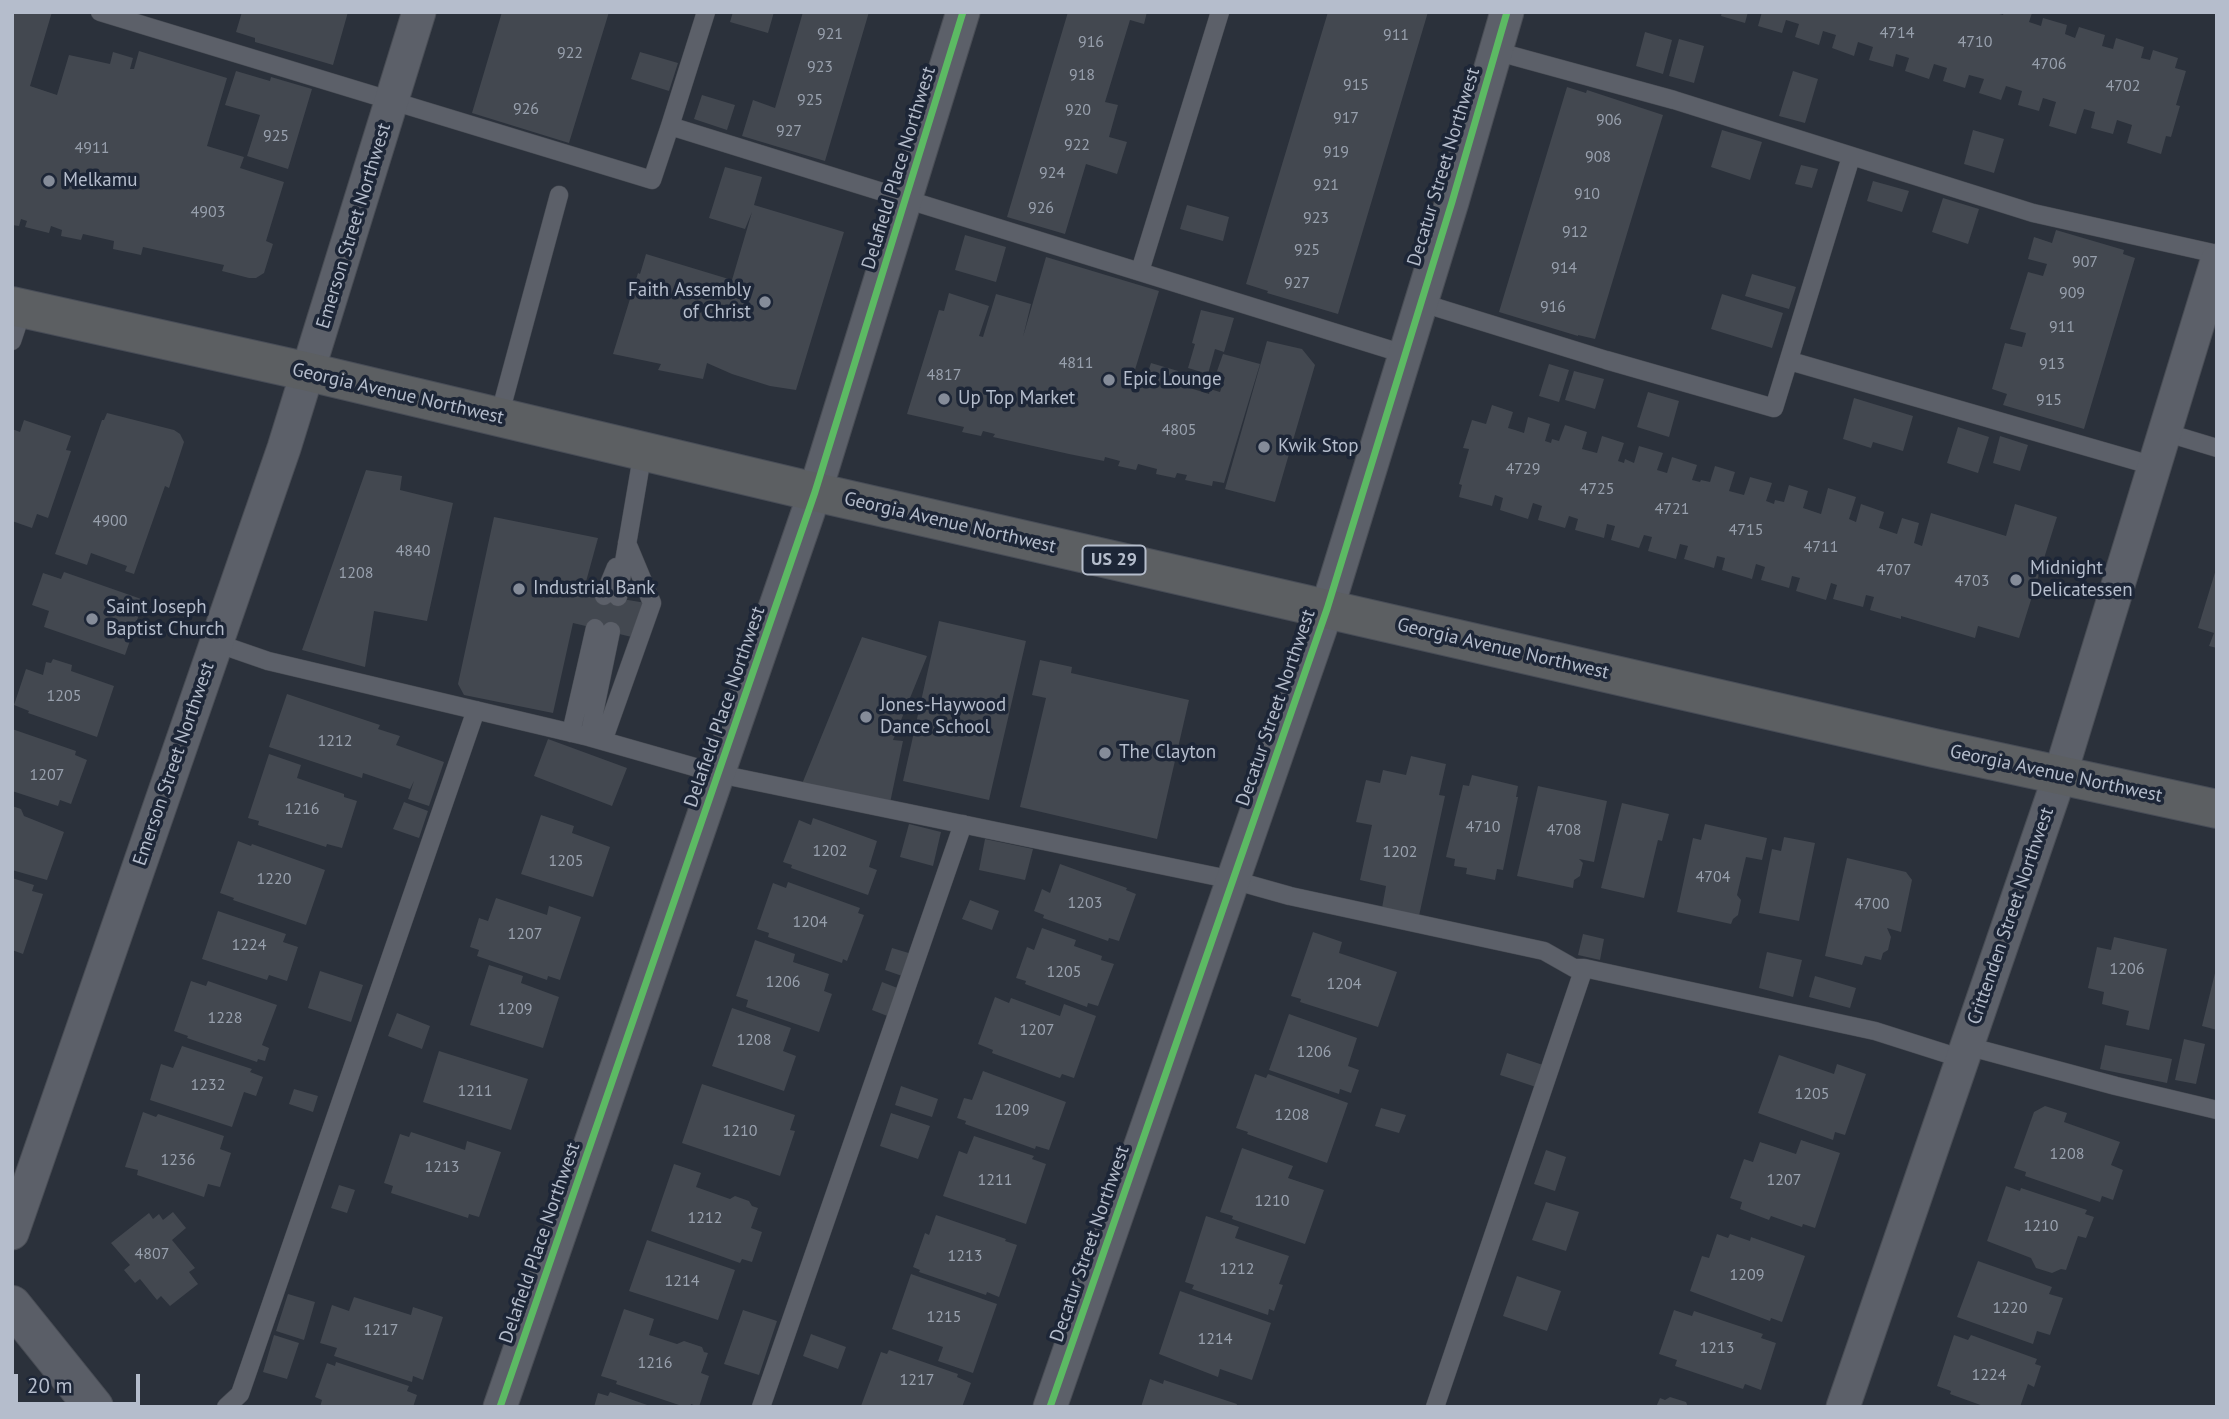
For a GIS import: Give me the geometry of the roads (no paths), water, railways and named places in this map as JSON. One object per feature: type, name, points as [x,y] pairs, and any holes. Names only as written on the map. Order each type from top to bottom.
[{"type":"highway","name":"Georgia Avenue Northwest","points":[[16,318],[309,372],[815,492],[2217,809]]},
{"type":"main road","points":[[12,1306],[94,1407]]},
{"type":"street","name":"Emerson Street Northwest","points":[[12,1233],[309,372],[419,12]]},
{"type":"street","name":"Delafield Place Northwest","points":[[500,1407],[815,492],[963,12]]},
{"type":"street","name":"Decatur Street Northwest","points":[[1050,1407],[1327,609],[1419,302],[1452,202],[1507,12]]},
{"type":"street","name":"Crittenden Street Northwest","points":[[1843,1407],[2060,775],[2217,261]]},
{"type":"lane","points":[[100,12],[137,18],[392,102],[652,180],[706,12]]},
{"type":"lane","points":[[1140,271],[1220,12]]},
{"type":"lane","points":[[1496,51],[1674,100],[2033,213],[2217,254]]},
{"type":"lane","points":[[670,126],[1404,354]]},
{"type":"lane","points":[[1419,302],[1774,408],[1851,157]]},
{"type":"lane","points":[[499,417],[559,195]]},
{"type":"lane","points":[[1790,361],[2154,466]]},
{"type":"lane","points":[[2164,432],[2217,448]]},
{"type":"lane","points":[[611,597],[627,543],[643,451]]},
{"type":"lane","points":[[596,739],[652,603],[627,543]]},
{"type":"lane","points":[[570,733],[603,630],[596,739]]},
{"type":"lane","points":[[216,643],[268,661],[596,739],[719,774],[1233,880],[1290,896],[1544,951],[1574,968],[1875,1031],[2217,1110]]},
{"type":"lane","points":[[226,1407],[240,1394],[476,710]]},
{"type":"lane","points":[[761,1407],[963,824]]},
{"type":"lane","points":[[1435,1407],[1584,968]]},
{"type":"place","name":"Melkamu","points":[[49,181]]},
{"type":"place","name":"Faith Assembly of Christ","points":[[765,302]]},
{"type":"place","name":"Epic Lounge","points":[[1109,380]]},
{"type":"place","name":"Up Top Market","points":[[944,399]]},
{"type":"place","name":"Kwik Stop","points":[[1264,447]]},
{"type":"place","name":"Midnight Delicatessen","points":[[2016,580]]},
{"type":"place","name":"Industrial Bank","points":[[519,589]]},
{"type":"place","name":"Saint Joseph Baptist Church","points":[[92,619]]},
{"type":"place","name":"Jones-Haywood Dance School","points":[[866,717]]},
{"type":"place","name":"The Clayton","points":[[1105,753]]}]
